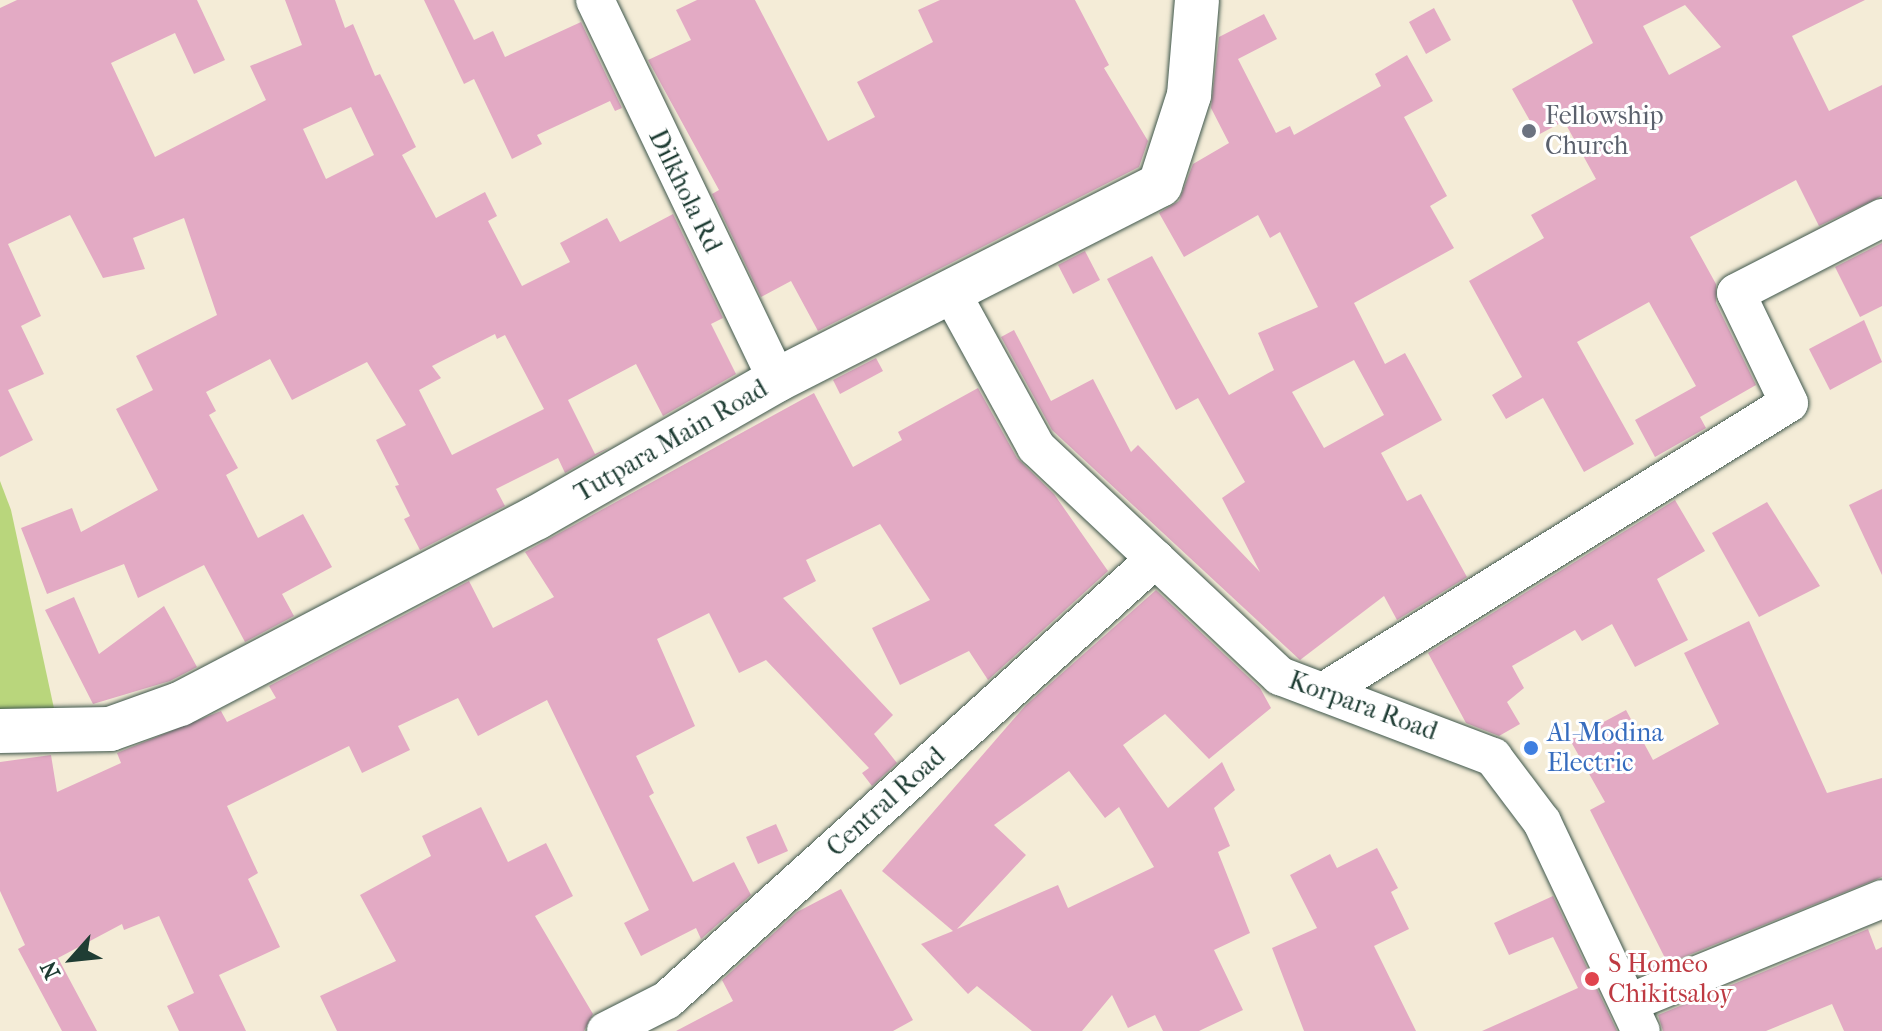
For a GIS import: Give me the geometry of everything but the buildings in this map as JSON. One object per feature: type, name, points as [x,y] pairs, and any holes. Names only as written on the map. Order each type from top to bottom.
[{"type":"street","name":"Dilkhola Rd","points":[[595,0],[777,380]]},
{"type":"street","name":"Tutpara Main Road","points":[[0,731],[110,729],[180,704],[536,518],[777,380],[952,294],[1160,185],[1189,95],[1197,0]]},
{"type":"street","points":[[1323,692],[1789,403],[1736,293],[1882,218]]},
{"type":"street","name":"Korpara Road","points":[[952,294],[1036,447],[1280,676],[1493,757],[1542,822],[1636,1016]]},
{"type":"street","name":"Central Road","points":[[606,1031],[667,1000],[1155,559]]},
{"type":"street","points":[[1636,1016],[1882,899]]},
{"type":"green space","points":[[0,481],[11,510],[55,713],[0,712]]},
{"type":"place","name":"Fellowship Church","points":[[1529,131]]},
{"type":"place","name":"Al-Modina Electric","points":[[1531,748]]},
{"type":"place","name":"S Homeo Chikitsaloy","points":[[1592,979]]}]
